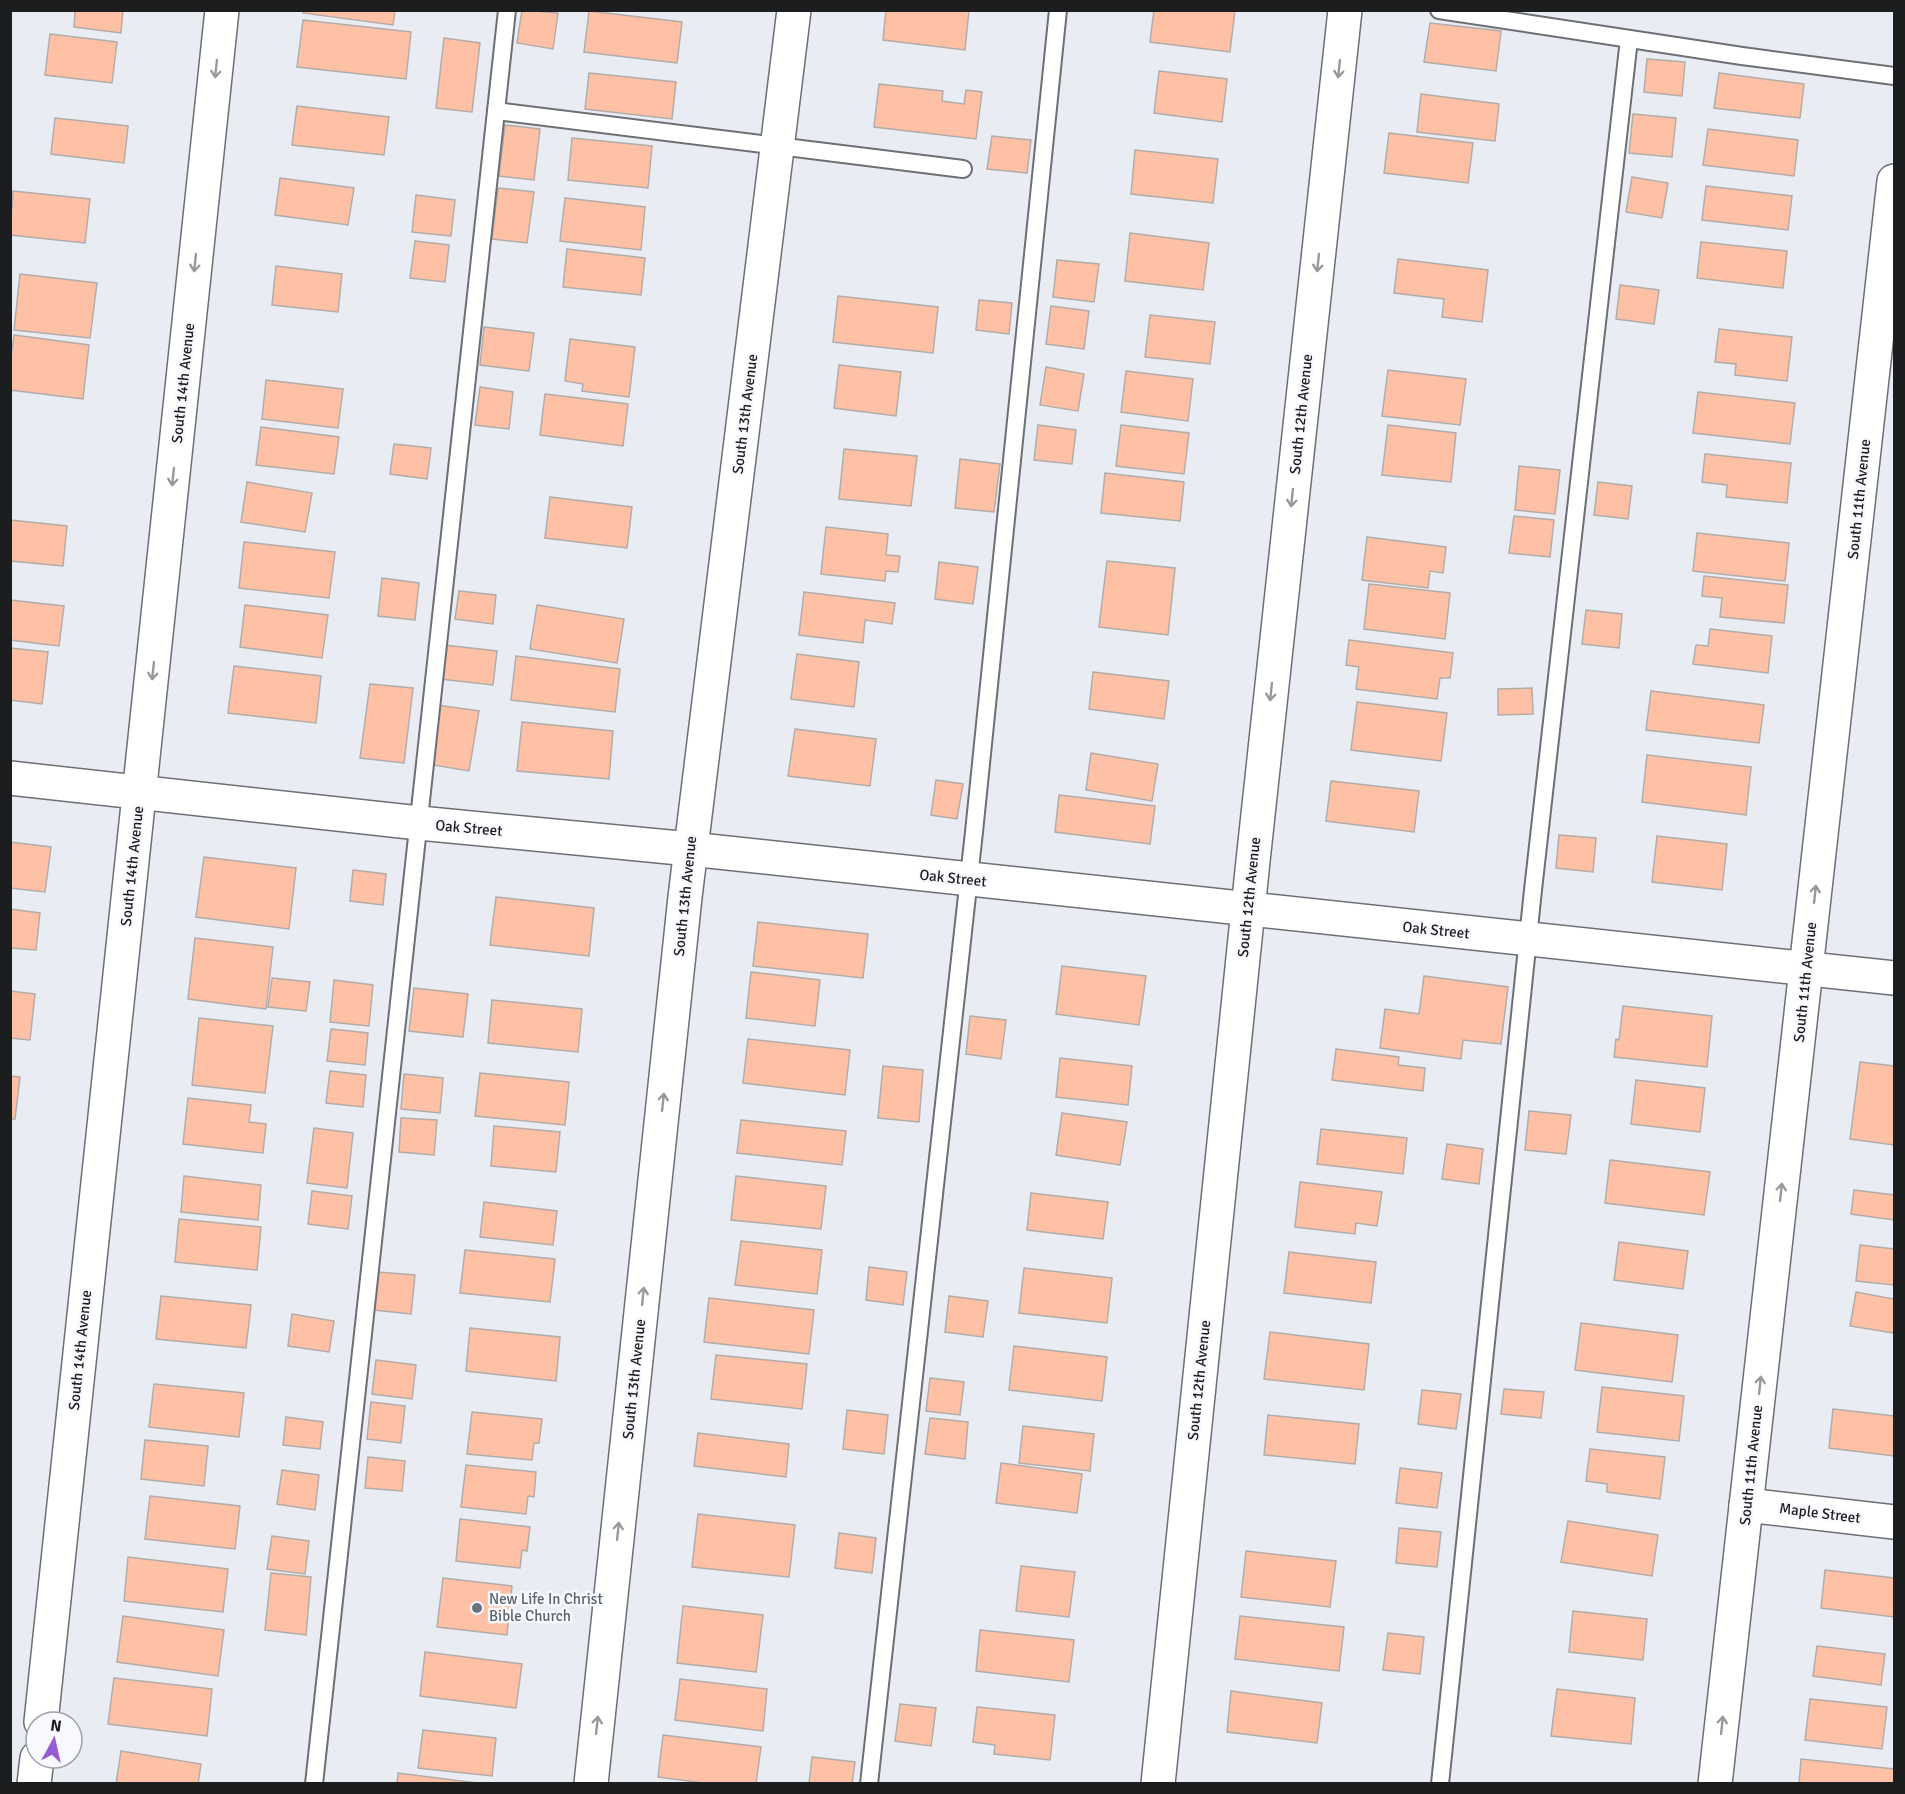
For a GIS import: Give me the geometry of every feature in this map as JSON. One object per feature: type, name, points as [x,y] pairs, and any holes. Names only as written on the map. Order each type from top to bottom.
[{"type":"street","name":"South 14th Avenue","points":[[41,1710],[222,10]]},
{"type":"street","name":"South 13th Avenue","points":[[591,1784],[690,849],[779,146],[794,10]]},
{"type":"street","name":"South 12th Avenue","points":[[1158,1784],[1248,909],[1345,10]]},
{"type":"street","name":"South 11th Avenue","points":[[1715,1784],[1894,182]]},
{"type":"street","name":"Oak Street","points":[[10,778],[1894,978]]},
{"type":"street","name":"Maple Street","points":[[1746,1505],[1894,1522]]},
{"type":"lane","points":[[314,1784],[507,10]]},
{"type":"lane","points":[[869,1784],[969,880],[1058,10]]},
{"type":"lane","points":[[1439,10],[1894,76]]},
{"type":"lane","points":[[1440,1784],[1528,940],[1629,39]]},
{"type":"lane","points":[[496,111],[963,169]]},
{"type":"building","points":[[75,10],[123,10],[121,33],[74,27]]},
{"type":"building","points":[[304,10],[395,10],[393,25],[303,13]]},
{"type":"building","points":[[522,10],[558,13],[553,49],[517,43]]},
{"type":"building","points":[[886,10],[969,10],[965,50],[883,40]]},
{"type":"building","points":[[1154,10],[1235,10],[1230,52],[1150,42]]},
{"type":"building","points":[[589,11],[682,22],[677,63],[584,52]]},
{"type":"building","points":[[303,20],[411,32],[406,79],[297,67]]},
{"type":"building","points":[[1430,23],[1501,31],[1496,71],[1424,62]]},
{"type":"building","points":[[50,34],[117,42],[112,83],[45,75]]},
{"type":"building","points":[[444,38],[480,43],[472,112],[436,108]]},
{"type":"building","points":[[1647,59],[1685,62],[1682,96],[1644,92]]},
{"type":"building","points":[[1159,71],[1227,79],[1222,122],[1154,113]]},
{"type":"building","points":[[589,73],[676,82],[672,119],[585,109]]},
{"type":"building","points":[[1719,73],[1804,84],[1800,118],[1714,108]]},
{"type":"building","points":[[879,84],[943,91],[942,101],[964,104],[966,90],[982,92],[976,139],[874,127]]},
{"type":"building","points":[[1421,94],[1499,104],[1495,141],[1417,132]]},
{"type":"building","points":[[297,106],[389,117],[384,155],[292,145]]},
{"type":"building","points":[[1633,114],[1676,118],[1672,157],[1629,153]]},
{"type":"building","points":[[55,118],[128,126],[124,163],[51,154]]},
{"type":"building","points":[[505,125],[540,129],[534,180],[499,176]]},
{"type":"building","points":[[1708,129],[1798,140],[1794,176],[1703,165]]},
{"type":"building","points":[[1389,133],[1473,143],[1468,183],[1384,173]]},
{"type":"building","points":[[992,136],[1031,140],[1027,173],[987,169]]},
{"type":"building","points":[[572,138],[652,146],[648,188],[568,180]]},
{"type":"building","points":[[1135,150],[1218,159],[1213,203],[1131,194]]},
{"type":"building","points":[[1632,177],[1668,183],[1662,218],[1626,212]]},
{"type":"building","points":[[280,178],[354,188],[348,225],[275,215]]},
{"type":"building","points":[[1706,186],[1792,196],[1788,230],[1702,220]]},
{"type":"building","points":[[498,188],[534,192],[527,243],[492,239]]},
{"type":"building","points":[[13,191],[90,199],[85,243],[10,235]]},
{"type":"building","points":[[416,195],[455,200],[451,236],[412,232]]},
{"type":"building","points":[[565,198],[645,207],[641,250],[560,241]]},
{"type":"building","points":[[1130,233],[1209,243],[1203,290],[1125,281]]},
{"type":"building","points":[[415,241],[449,245],[445,282],[410,278]]},
{"type":"building","points":[[1701,242],[1787,251],[1783,288],[1697,278]]},
{"type":"building","points":[[567,249],[645,258],[641,295],[563,287]]},
{"type":"building","points":[[1398,259],[1488,270],[1482,322],[1442,317],[1444,299],[1394,293]]},
{"type":"building","points":[[1057,260],[1099,264],[1094,302],[1053,297]]},
{"type":"building","points":[[276,266],[342,274],[338,312],[272,305]]},
{"type":"building","points":[[20,274],[97,283],[90,338],[14,330]]},
{"type":"building","points":[[1620,285],[1659,290],[1654,324],[1616,319]]},
{"type":"building","points":[[838,296],[938,307],[933,353],[833,342]]},
{"type":"building","points":[[979,300],[1012,303],[1009,334],[976,330]]},
{"type":"building","points":[[1051,306],[1089,311],[1084,349],[1046,344]]},
{"type":"building","points":[[1150,315],[1215,322],[1210,364],[1145,357]]},
{"type":"building","points":[[484,327],[534,333],[529,371],[480,365]]},
{"type":"building","points":[[1719,329],[1792,337],[1787,381],[1735,375],[1736,364],[1715,362]]},
{"type":"building","points":[[14,335],[89,345],[83,399],[10,390],[10,365]]},
{"type":"building","points":[[570,339],[635,347],[629,397],[582,391],[583,384],[565,381]]},
{"type":"building","points":[[839,365],[901,372],[896,416],[834,408]]},
{"type":"building","points":[[1046,367],[1084,374],[1078,411],[1040,405]]},
{"type":"building","points":[[1388,370],[1466,379],[1460,425],[1382,416]]},
{"type":"building","points":[[1126,371],[1193,379],[1188,421],[1121,412]]},
{"type":"building","points":[[266,380],[343,389],[338,428],[262,419]]},
{"type":"building","points":[[480,387],[513,392],[509,429],[475,425]]},
{"type":"building","points":[[1698,392],[1795,403],[1790,444],[1693,433]]},
{"type":"building","points":[[545,394],[628,404],[623,446],[540,435]]},
{"type":"building","points":[[1038,425],[1076,430],[1072,464],[1034,460]]},
{"type":"building","points":[[1121,425],[1189,433],[1184,474],[1116,466]]},
{"type":"building","points":[[1388,425],[1456,433],[1451,482],[1382,475]]},
{"type":"building","points":[[261,427],[339,437],[334,474],[256,465]]},
{"type":"building","points":[[394,444],[431,448],[427,479],[390,474]]},
{"type":"building","points":[[844,449],[917,456],[911,506],[839,499]]},
{"type":"building","points":[[1705,454],[1791,463],[1787,503],[1726,497],[1727,485],[1702,482]]},
{"type":"building","points":[[960,459],[1000,464],[994,512],[955,508]]},
{"type":"building","points":[[1519,466],[1560,470],[1555,514],[1515,510]]},
{"type":"building","points":[[1105,473],[1184,482],[1180,521],[1101,513]]},
{"type":"building","points":[[247,482],[312,493],[305,532],[241,522]]},
{"type":"building","points":[[1598,482],[1632,486],[1628,519],[1594,515]]},
{"type":"building","points":[[550,497],[632,507],[627,548],[545,538]]},
{"type":"building","points":[[1514,516],[1554,520],[1550,557],[1509,553]]},
{"type":"building","points":[[10,520],[67,526],[63,566],[10,561]]},
{"type":"building","points":[[826,527],[888,534],[886,555],[900,556],[898,572],[886,571],[885,581],[821,574]]},
{"type":"building","points":[[1697,533],[1789,543],[1785,581],[1693,571]]},
{"type":"building","points":[[1367,537],[1446,547],[1443,573],[1430,571],[1428,588],[1362,580]]},
{"type":"building","points":[[244,542],[335,552],[329,598],[239,588]]},
{"type":"building","points":[[1107,561],[1175,568],[1168,635],[1099,627]]},
{"type":"building","points":[[939,562],[978,567],[973,604],[935,599]]},
{"type":"building","points":[[1704,576],[1788,585],[1784,623],[1720,617],[1722,598],[1702,596]]},
{"type":"building","points":[[382,578],[419,583],[415,620],[378,616]]},
{"type":"building","points":[[1369,584],[1450,593],[1445,639],[1364,629]]},
{"type":"building","points":[[459,591],[496,595],[493,624],[455,619]]},
{"type":"building","points":[[804,592],[895,603],[892,624],[865,620],[863,643],[799,635]]},
{"type":"building","points":[[10,600],[64,606],[59,646],[10,640]]},
{"type":"building","points":[[245,605],[328,615],[322,658],[240,647]]},
{"type":"building","points":[[537,605],[624,619],[617,663],[530,649]]},
{"type":"building","points":[[1586,610],[1622,614],[1619,648],[1582,644]]},
{"type":"building","points":[[1710,629],[1772,636],[1768,673],[1693,664],[1696,645],[1708,646]]},
{"type":"building","points":[[1349,640],[1453,653],[1450,678],[1440,678],[1437,699],[1356,689],[1359,667],[1346,665]]},
{"type":"building","points":[[444,645],[497,651],[493,685],[440,679]]},
{"type":"building","points":[[10,648],[48,652],[42,704],[10,700]]},
{"type":"building","points":[[797,654],[859,662],[854,707],[791,699]]},
{"type":"building","points":[[516,656],[620,669],[615,712],[511,700]]},
{"type":"building","points":[[234,666],[321,676],[316,723],[228,713]]},
{"type":"building","points":[[1093,672],[1169,681],[1164,719],[1089,709]]},
{"type":"building","points":[[370,684],[413,688],[404,763],[360,758]]},
{"type":"building","points":[[1532,688],[1533,714],[1498,715],[1498,689]]},
{"type":"building","points":[[1651,691],[1764,705],[1759,743],[1646,730]]},
{"type":"building","points":[[1357,702],[1447,713],[1441,761],[1351,750]]},
{"type":"building","points":[[437,705],[479,711],[469,771],[427,764]]},
{"type":"building","points":[[522,722],[613,731],[609,779],[517,771]]},
{"type":"building","points":[[795,729],[876,739],[870,786],[788,776]]},
{"type":"building","points":[[1091,753],[1158,764],[1152,801],[1086,790]]},
{"type":"building","points":[[1647,755],[1751,767],[1746,815],[1642,802]]},
{"type":"building","points":[[936,780],[963,784],[957,819],[931,815]]},
{"type":"building","points":[[1331,781],[1419,791],[1414,832],[1326,821]]},
{"type":"building","points":[[1059,795],[1155,806],[1150,844],[1055,832]]},
{"type":"building","points":[[1559,835],[1596,838],[1593,872],[1556,868]]},
{"type":"building","points":[[1657,836],[1727,844],[1722,890],[1652,882]]},
{"type":"building","points":[[10,842],[51,847],[45,892],[10,888]]},
{"type":"building","points":[[204,857],[296,868],[289,929],[196,917]]},
{"type":"building","points":[[353,870],[386,874],[383,905],[350,901]]},
{"type":"building","points":[[496,897],[594,908],[589,956],[490,945]]},
{"type":"building","points":[[10,909],[40,913],[36,950],[10,948]]},
{"type":"building","points":[[758,922],[868,934],[863,978],[753,966]]},
{"type":"building","points":[[195,938],[273,947],[266,1009],[188,999]]},
{"type":"building","points":[[1062,966],[1146,976],[1139,1025],[1056,1014]]},
{"type":"building","points":[[751,972],[820,980],[815,1026],[746,1018]]},
{"type":"building","points":[[1424,976],[1508,987],[1501,1044],[1463,1040],[1461,1059],[1380,1048],[1385,1009],[1419,1014]]},
{"type":"building","points":[[272,978],[310,982],[306,1011],[268,1007]]},
{"type":"building","points":[[334,980],[373,985],[369,1026],[330,1022]]},
{"type":"building","points":[[414,988],[468,994],[463,1037],[409,1031]]},
{"type":"building","points":[[10,991],[35,994],[30,1040],[10,1038]]},
{"type":"building","points":[[492,1000],[582,1009],[578,1052],[488,1043]]},
{"type":"building","points":[[1623,1006],[1712,1016],[1707,1067],[1614,1057],[1616,1039],[1619,1040]]},
{"type":"building","points":[[970,1016],[1006,1020],[1001,1059],[966,1054]]},
{"type":"building","points":[[199,1018],[273,1026],[265,1093],[192,1085]]},
{"type":"building","points":[[331,1029],[368,1033],[365,1065],[327,1061]]},
{"type":"building","points":[[748,1039],[850,1050],[845,1095],[743,1083]]},
{"type":"building","points":[[1336,1049],[1399,1057],[1398,1065],[1425,1068],[1423,1091],[1332,1080]]},
{"type":"building","points":[[1060,1058],[1132,1066],[1128,1105],[1056,1097]]},
{"type":"building","points":[[1860,1062],[1894,1066],[1894,1145],[1850,1139]]},
{"type":"building","points":[[883,1066],[923,1070],[919,1122],[878,1118]]},
{"type":"building","points":[[330,1071],[366,1075],[363,1107],[326,1103]]},
{"type":"building","points":[[480,1073],[569,1082],[565,1125],[475,1116]]},
{"type":"building","points":[[404,1074],[443,1078],[440,1113],[401,1109]]},
{"type":"building","points":[[10,1076],[20,1077],[15,1119],[10,1119]]},
{"type":"building","points":[[1636,1080],[1705,1088],[1700,1132],[1631,1124]]},
{"type":"building","points":[[188,1098],[251,1105],[249,1122],[266,1124],[263,1153],[183,1144]]},
{"type":"building","points":[[1529,1111],[1571,1115],[1566,1154],[1525,1150]]},
{"type":"building","points":[[1062,1113],[1127,1122],[1120,1165],[1056,1155]]},
{"type":"building","points":[[401,1118],[437,1120],[434,1155],[399,1152]]},
{"type":"building","points":[[741,1120],[846,1131],[842,1165],[737,1153]]},
{"type":"building","points":[[494,1126],[560,1132],[556,1172],[491,1166]]},
{"type":"building","points":[[314,1128],[353,1133],[347,1188],[307,1183]]},
{"type":"building","points":[[1321,1129],[1407,1138],[1403,1174],[1317,1164]]},
{"type":"building","points":[[1447,1144],[1483,1149],[1479,1184],[1442,1179]]},
{"type":"building","points":[[1610,1160],[1710,1172],[1704,1215],[1605,1203]]},
{"type":"building","points":[[184,1176],[261,1185],[258,1220],[181,1212]]},
{"type":"building","points":[[736,1176],[826,1186],[821,1229],[731,1220]]},
{"type":"building","points":[[1300,1182],[1382,1192],[1377,1226],[1356,1223],[1355,1234],[1295,1227]]},
{"type":"building","points":[[1854,1190],[1894,1195],[1894,1220],[1851,1214]]},
{"type":"building","points":[[312,1191],[352,1196],[348,1229],[308,1224]]},
{"type":"building","points":[[1031,1193],[1108,1202],[1103,1239],[1027,1230]]},
{"type":"building","points":[[484,1202],[557,1211],[553,1245],[480,1237]]},
{"type":"building","points":[[179,1219],[261,1227],[257,1270],[175,1262]]},
{"type":"building","points":[[741,1241],[822,1250],[817,1294],[735,1285]]},
{"type":"building","points":[[1619,1242],[1688,1251],[1683,1289],[1614,1280]]},
{"type":"building","points":[[1860,1245],[1894,1249],[1894,1285],[1856,1281]]},
{"type":"building","points":[[465,1250],[555,1259],[550,1302],[460,1293]]},
{"type":"building","points":[[1289,1252],[1376,1262],[1371,1303],[1284,1293]]},
{"type":"building","points":[[869,1267],[907,1272],[903,1305],[866,1300]]},
{"type":"building","points":[[1024,1268],[1112,1278],[1107,1323],[1019,1313]]},
{"type":"building","points":[[378,1272],[415,1275],[411,1314],[374,1310]]},
{"type":"building","points":[[1856,1292],[1894,1299],[1894,1333],[1850,1326]]},
{"type":"building","points":[[161,1296],[251,1305],[246,1348],[156,1339]]},
{"type":"building","points":[[949,1296],[988,1301],[983,1337],[945,1332]]},
{"type":"building","points":[[709,1298],[814,1310],[809,1354],[704,1342]]},
{"type":"building","points":[[292,1314],[334,1321],[329,1352],[288,1346]]},
{"type":"building","points":[[1581,1323],[1678,1335],[1672,1382],[1575,1370]]},
{"type":"building","points":[[470,1328],[560,1337],[556,1381],[466,1371]]},
{"type":"building","points":[[1270,1332],[1369,1344],[1364,1390],[1264,1379]]},
{"type":"building","points":[[1014,1346],[1107,1357],[1102,1401],[1009,1390]]},
{"type":"building","points":[[716,1355],[807,1364],[802,1409],[711,1399]]},
{"type":"building","points":[[376,1360],[416,1365],[412,1399],[372,1394]]},
{"type":"building","points":[[930,1378],[964,1382],[960,1415],[926,1411]]},
{"type":"building","points":[[154,1384],[244,1393],[239,1437],[149,1427]]},
{"type":"building","points":[[1602,1387],[1684,1396],[1679,1441],[1597,1432]]},
{"type":"building","points":[[1504,1389],[1544,1392],[1541,1418],[1501,1414]]},
{"type":"building","points":[[1422,1390],[1461,1394],[1456,1429],[1418,1424]]},
{"type":"building","points":[[371,1402],[405,1406],[401,1443],[367,1439]]},
{"type":"building","points":[[1833,1409],[1894,1416],[1894,1456],[1829,1448]]},
{"type":"building","points":[[847,1410],[888,1415],[884,1454],[843,1449]]},
{"type":"building","points":[[472,1412],[542,1419],[539,1443],[534,1443],[532,1460],[467,1454]]},
{"type":"building","points":[[1268,1415],[1359,1424],[1355,1464],[1264,1455]]},
{"type":"building","points":[[286,1417],[323,1422],[320,1449],[283,1445]]},
{"type":"building","points":[[930,1418],[968,1422],[965,1459],[925,1454]]},
{"type":"building","points":[[1023,1426],[1094,1434],[1090,1471],[1019,1463]]},
{"type":"building","points":[[698,1433],[789,1444],[786,1477],[694,1466]]},
{"type":"building","points":[[145,1440],[208,1446],[204,1486],[141,1479]]},
{"type":"building","points":[[1590,1449],[1665,1457],[1660,1499],[1607,1492],[1607,1484],[1586,1481]]},
{"type":"building","points":[[368,1457],[405,1461],[402,1491],[365,1488]]},
{"type":"building","points":[[1001,1463],[1082,1474],[1077,1513],[996,1503]]},
{"type":"building","points":[[466,1465],[536,1472],[534,1497],[528,1496],[526,1514],[461,1507]]},
{"type":"building","points":[[1400,1468],[1442,1473],[1437,1508],[1396,1503]]},
{"type":"building","points":[[282,1470],[319,1475],[315,1510],[277,1504]]},
{"type":"building","points":[[150,1496],[240,1506],[235,1549],[145,1539]]},
{"type":"building","points":[[698,1514],[795,1525],[789,1577],[692,1567]]},
{"type":"building","points":[[460,1519],[530,1527],[527,1551],[522,1550],[520,1568],[456,1561]]},
{"type":"building","points":[[1568,1521],[1658,1535],[1652,1576],[1561,1562]]},
{"type":"building","points":[[1399,1528],[1441,1532],[1437,1567],[1396,1563]]},
{"type":"building","points":[[839,1533],[876,1538],[872,1573],[835,1568]]},
{"type":"building","points":[[272,1536],[309,1541],[305,1574],[267,1569]]},
{"type":"building","points":[[1246,1551],[1336,1561],[1330,1607],[1241,1597]]},
{"type":"building","points":[[128,1557],[228,1569],[223,1612],[124,1601]]},
{"type":"building","points":[[1021,1566],[1075,1572],[1069,1617],[1016,1611]]},
{"type":"building","points":[[1825,1570],[1894,1578],[1894,1617],[1821,1608]]},
{"type":"building","points":[[271,1573],[311,1577],[306,1635],[265,1630]]},
{"type":"building","points":[[443,1578],[512,1586],[507,1635],[437,1627]]},
{"type":"building","points":[[683,1606],[763,1615],[756,1672],[677,1663]]},
{"type":"building","points":[[1573,1611],[1647,1619],[1643,1660],[1569,1652]]},
{"type":"building","points":[[123,1616],[224,1630],[218,1676],[117,1662]]},
{"type":"building","points":[[1240,1616],[1344,1627],[1339,1671],[1235,1659]]},
{"type":"building","points":[[980,1630],[1074,1640],[1069,1682],[976,1671]]},
{"type":"building","points":[[1388,1633],[1424,1637],[1420,1674],[1383,1670]]},
{"type":"building","points":[[1817,1646],[1885,1654],[1881,1685],[1813,1676]]},
{"type":"building","points":[[425,1652],[522,1664],[516,1708],[420,1696]]},
{"type":"building","points":[[114,1678],[212,1689],[207,1736],[108,1724]]},
{"type":"building","points":[[680,1679],[767,1689],[763,1731],[675,1720]]},
{"type":"building","points":[[1557,1689],[1635,1698],[1631,1744],[1551,1736]]},
{"type":"building","points":[[1231,1691],[1322,1703],[1317,1743],[1227,1732]]},
{"type":"building","points":[[1810,1699],[1887,1707],[1882,1749],[1805,1740]]},
{"type":"building","points":[[900,1704],[936,1708],[931,1746],[895,1741]]},
{"type":"building","points":[[977,1707],[1055,1715],[1050,1760],[994,1754],[995,1745],[973,1742]]},
{"type":"building","points":[[423,1730],[496,1738],[492,1776],[418,1768]]},
{"type":"building","points":[[663,1735],[761,1747],[756,1784],[711,1784],[658,1777]]},
{"type":"building","points":[[121,1751],[201,1764],[198,1784],[116,1784]]},
{"type":"building","points":[[812,1757],[855,1762],[852,1784],[809,1784]]},
{"type":"building","points":[[1801,1759],[1894,1769],[1894,1784],[1799,1784]]},
{"type":"building","points":[[398,1773],[485,1784],[397,1784]]},
{"type":"place","name":"New Life In Christ Bible Church","points":[[477,1608]]}]
